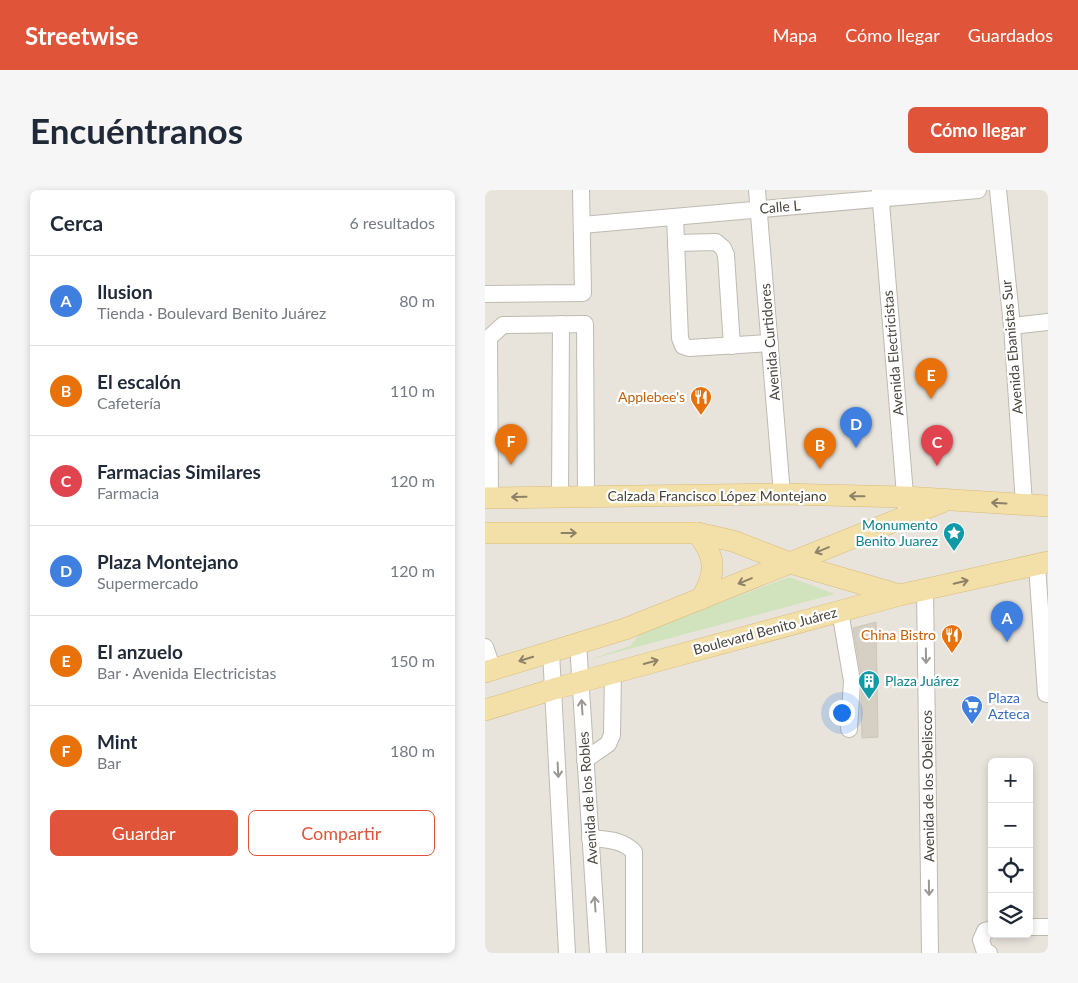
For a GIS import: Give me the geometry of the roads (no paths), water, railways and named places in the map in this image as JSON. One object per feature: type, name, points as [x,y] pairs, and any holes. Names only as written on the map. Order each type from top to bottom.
[{"type":"main road","name":"Calzada Francisco López Montejano","points":[[487,498],[782,494],[906,506]]},
{"type":"main road","points":[[489,671],[625,629],[790,563],[906,506],[949,500],[1048,506]]},
{"type":"main road","points":[[485,533],[697,533],[733,541],[790,563],[900,595]]},
{"type":"main road","points":[[697,533],[708,546],[713,566],[710,584],[701,598]]},
{"type":"main road","name":"Boulevard Benito Juárez","points":[[485,710],[554,689],[900,595],[1042,564]]},
{"type":"street","points":[[485,294],[583,293],[581,190]]},
{"type":"street","name":"Avenida Curtidores","points":[[757,190],[782,494]]},
{"type":"street","name":"Calle L","points":[[582,225],[759,209],[880,194],[978,190]]},
{"type":"street","name":"Avenida Ebanistas Sur","points":[[998,190],[1012,326],[1024,504]]},
{"type":"street","name":"Avenida Electricistas","points":[[880,194],[906,506]]},
{"type":"street","points":[[675,217],[680,338],[683,346],[689,348],[770,344]]},
{"type":"street","points":[[676,243],[716,242],[723,248],[726,255],[732,346]]},
{"type":"street","points":[[1012,326],[1048,322]]},
{"type":"street","points":[[560,497],[561,324]]},
{"type":"street","points":[[487,498],[489,338],[503,325],[585,324],[586,496]]},
{"type":"street","points":[[1042,564],[1046,694],[1048,694]]},
{"type":"street","name":"Avenida de los Obeliscos","points":[[925,590],[930,953]]},
{"type":"street","points":[[840,611],[852,681],[849,729]]},
{"type":"street","name":"Avenida de los Robles","points":[[578,643],[598,953]]},
{"type":"street","points":[[485,647],[489,671]]},
{"type":"street","name":"Avenida de los Robles","points":[[551,652],[567,953]]},
{"type":"street","points":[[585,760],[608,744],[612,735],[613,673]]},
{"type":"street","points":[[590,838],[617,840],[628,845],[634,852],[634,953]]},
{"type":"street","points":[[1033,927],[1048,927]]},
{"type":"street","points":[[988,930],[985,931],[981,940],[985,952],[989,953]]},
{"type":"place","name":"El anzuelo","points":[[931,399]]},
{"type":"place","name":"Applebee's","points":[[701,416]]},
{"type":"place","name":"Plaza Montejano","points":[[856,448]]},
{"type":"place","name":"Mint","points":[[511,465]]},
{"type":"place","name":"Farmacias Similares","points":[[937,466]]},
{"type":"place","name":"El escalón","points":[[820,469]]},
{"type":"place","name":"Monumento Benito Juarez","points":[[954,552]]},
{"type":"place","name":"Ilusion","points":[[1007,642]]},
{"type":"place","name":"China Bistro","points":[[952,654]]},
{"type":"place","name":"Plaza Juárez","points":[[869,700]]},
{"type":"place","name":"Plaza Azteca","points":[[972,725]]}]
